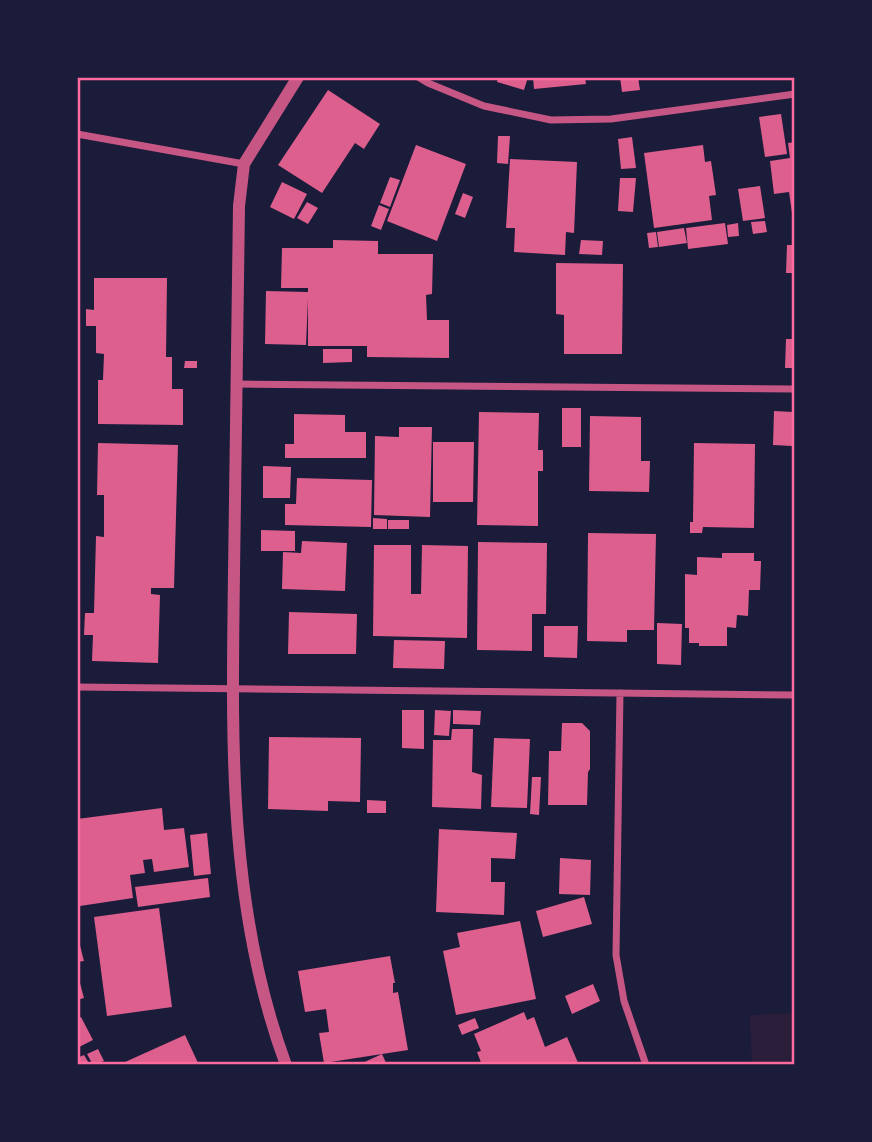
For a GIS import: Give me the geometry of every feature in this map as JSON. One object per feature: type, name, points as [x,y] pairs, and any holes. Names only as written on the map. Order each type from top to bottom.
[{"type":"street","points":[[286,1065],[257,967],[244,895],[235,823],[232,689],[239,206],[244,164],[298,77]]},
{"type":"street","points":[[418,77],[484,106],[551,120],[611,119],[795,94]]},
{"type":"street","points":[[77,134],[244,164]]},
{"type":"street","points":[[236,384],[795,389]]},
{"type":"street","points":[[77,687],[795,695]]},
{"type":"street","points":[[620,693],[616,955],[624,1001],[646,1065]]},
{"type":"shaded area","points":[[795,1013],[795,1065],[752,1065],[750,1015]]},
{"type":"building","points":[[498,77],[528,77],[524,90],[497,82]]},
{"type":"building","points":[[533,77],[585,77],[586,84],[534,89]]},
{"type":"building","points":[[620,77],[638,77],[640,90],[622,92]]},
{"type":"building","points":[[328,90],[380,124],[364,149],[355,143],[322,193],[278,165]]},
{"type":"building","points":[[781,114],[787,154],[765,157],[759,117]]},
{"type":"building","points":[[498,136],[510,136],[508,164],[497,163]]},
{"type":"building","points":[[632,137],[636,168],[621,169],[618,139]]},
{"type":"building","points":[[795,142],[793,220],[789,192],[774,194],[770,161],[790,158],[788,143]]},
{"type":"building","points":[[416,145],[466,164],[437,241],[387,221]]},
{"type":"building","points":[[703,145],[705,162],[711,161],[716,195],[709,196],[712,220],[654,228],[644,153]]},
{"type":"building","points":[[510,159],[577,162],[574,233],[566,232],[565,255],[514,252],[515,228],[506,228]]},
{"type":"building","points":[[390,177],[400,180],[390,207],[380,203]]},
{"type":"building","points":[[620,178],[636,178],[633,212],[618,211]]},
{"type":"building","points":[[282,182],[307,194],[294,219],[270,207]]},
{"type":"building","points":[[760,186],[765,218],[743,221],[738,189]]},
{"type":"building","points":[[463,193],[473,197],[465,218],[455,214]]},
{"type":"building","points":[[307,202],[318,208],[308,224],[297,218]]},
{"type":"building","points":[[379,205],[389,209],[381,230],[371,226]]},
{"type":"building","points":[[765,221],[767,232],[753,234],[751,222]]},
{"type":"building","points":[[725,223],[728,244],[688,249],[686,228]]},
{"type":"building","points":[[738,223],[739,236],[728,237],[727,225]]},
{"type":"building","points":[[684,228],[687,243],[659,247],[657,232]]},
{"type":"building","points":[[656,232],[658,247],[649,248],[647,233]]},
{"type":"building","points":[[333,240],[378,241],[378,254],[433,254],[432,294],[426,295],[427,320],[449,320],[449,358],[367,357],[367,346],[308,346],[308,299],[306,345],[265,344],[266,291],[308,292],[308,288],[281,288],[282,248],[333,248]]},
{"type":"building","points":[[581,240],[603,241],[602,255],[579,254]]},
{"type":"building","points":[[787,245],[795,245],[795,273],[786,273]]},
{"type":"building","points":[[556,263],[623,264],[622,354],[564,354],[564,315],[556,314]]},
{"type":"building","points":[[94,278],[167,278],[166,357],[172,357],[172,389],[183,389],[183,425],[98,424],[98,380],[103,380],[104,354],[96,353],[96,326],[86,326],[86,309],[94,310]]},
{"type":"building","points":[[786,339],[795,339],[795,368],[785,368]]},
{"type":"building","points":[[323,349],[352,349],[352,362],[323,363]]},
{"type":"building","points":[[185,361],[197,361],[197,368],[184,368]]},
{"type":"building","points":[[562,408],[581,408],[581,447],[562,447]]},
{"type":"building","points":[[774,411],[793,412],[792,446],[773,445]]},
{"type":"building","points":[[479,412],[539,413],[538,450],[543,450],[543,471],[538,471],[538,526],[477,525]]},
{"type":"building","points":[[294,414],[345,415],[345,432],[366,432],[366,458],[285,458],[285,444],[294,444]]},
{"type":"building","points":[[590,416],[641,417],[641,461],[650,461],[649,492],[589,491]]},
{"type":"building","points":[[399,427],[432,427],[430,517],[374,515],[375,436],[399,437]]},
{"type":"building","points":[[433,442],[474,442],[473,502],[433,502]]},
{"type":"building","points":[[98,443],[178,445],[174,588],[151,588],[151,594],[160,595],[158,663],[92,661],[93,635],[84,635],[85,613],[94,613],[96,536],[104,537],[104,495],[97,495]]},
{"type":"building","points":[[694,443],[755,444],[754,528],[703,527],[702,533],[690,533],[690,522],[693,522]]},
{"type":"building","points":[[263,466],[291,467],[290,498],[263,498]]},
{"type":"building","points":[[297,478],[372,480],[371,527],[285,525],[285,504],[296,504]]},
{"type":"building","points":[[373,518],[387,519],[387,529],[373,529]]},
{"type":"building","points":[[388,520],[409,520],[409,529],[388,529]]},
{"type":"building","points":[[261,530],[295,531],[295,551],[261,551]]},
{"type":"building","points":[[588,533],[656,534],[654,630],[627,630],[627,642],[587,641]]},
{"type":"building","points":[[302,541],[347,543],[345,591],[282,589],[283,552],[301,553]]},
{"type":"building","points":[[478,542],[547,543],[546,614],[532,614],[532,651],[477,650]]},
{"type":"building","points":[[374,545],[411,545],[411,594],[421,594],[422,545],[468,546],[467,638],[373,636]]},
{"type":"building","points":[[722,553],[754,553],[754,561],[761,561],[760,590],[749,590],[748,616],[737,615],[736,628],[727,627],[727,646],[699,646],[699,643],[689,643],[689,628],[685,628],[685,574],[697,575],[697,557],[722,558]]},
{"type":"building","points":[[289,612],[357,614],[356,654],[288,654]]},
{"type":"building","points":[[657,623],[682,624],[681,665],[657,664]]},
{"type":"building","points":[[544,626],[578,626],[577,658],[544,657]]},
{"type":"building","points":[[394,640],[445,641],[444,669],[393,668]]},
{"type":"building","points":[[402,710],[424,710],[424,749],[402,748]]},
{"type":"building","points":[[435,710],[451,711],[449,736],[434,735]]},
{"type":"building","points":[[453,710],[481,711],[480,725],[453,724]]},
{"type":"building","points":[[562,723],[582,723],[590,731],[587,805],[548,805],[549,751],[561,751]]},
{"type":"building","points":[[452,729],[473,729],[472,772],[482,775],[481,809],[432,807],[433,740],[451,740]]},
{"type":"building","points":[[269,737],[361,738],[360,802],[328,801],[328,811],[268,809]]},
{"type":"building","points":[[494,738],[530,739],[527,808],[491,807]]},
{"type":"building","points":[[532,777],[541,777],[539,815],[530,814]]},
{"type":"building","points":[[367,800],[386,801],[386,813],[367,813]]},
{"type":"building","points":[[162,808],[164,830],[184,828],[189,867],[154,872],[152,859],[143,860],[145,873],[130,875],[133,898],[80,906],[77,881],[77,819]]},
{"type":"building","points":[[439,829],[517,833],[515,859],[491,858],[491,882],[505,882],[504,915],[436,912]]},
{"type":"building","points":[[207,833],[211,874],[194,876],[190,835]]},
{"type":"building","points":[[560,858],[591,860],[590,895],[559,894]]},
{"type":"building","points":[[208,878],[210,897],[138,907],[135,887]]},
{"type":"building","points":[[584,897],[592,924],[543,937],[536,911]]},
{"type":"building","points":[[159,908],[172,1007],[107,1016],[94,917]]},
{"type":"building","points":[[520,921],[536,999],[456,1015],[443,951],[460,947],[457,933]]},
{"type":"building","points":[[77,934],[84,961],[77,962]]},
{"type":"building","points":[[390,956],[395,983],[393,993],[398,992],[408,1050],[324,1063],[319,1033],[329,1032],[326,1009],[305,1012],[298,971]]},
{"type":"building","points":[[77,972],[84,998],[77,1000]]},
{"type":"building","points":[[593,984],[600,1001],[572,1014],[565,996]]},
{"type":"building","points":[[524,1012],[527,1020],[534,1017],[545,1047],[567,1037],[579,1065],[482,1065],[477,1052],[481,1051],[474,1034]]},
{"type":"building","points":[[81,1017],[93,1040],[77,1048],[77,1019]]},
{"type":"building","points":[[475,1018],[479,1028],[462,1035],[458,1025]]},
{"type":"building","points":[[185,1035],[199,1065],[126,1065],[125,1062]]},
{"type":"building","points":[[98,1049],[104,1061],[93,1065],[87,1054]]},
{"type":"building","points":[[382,1054],[387,1065],[358,1065]]},
{"type":"building","points":[[84,1055],[90,1065],[77,1065],[77,1058]]}]
